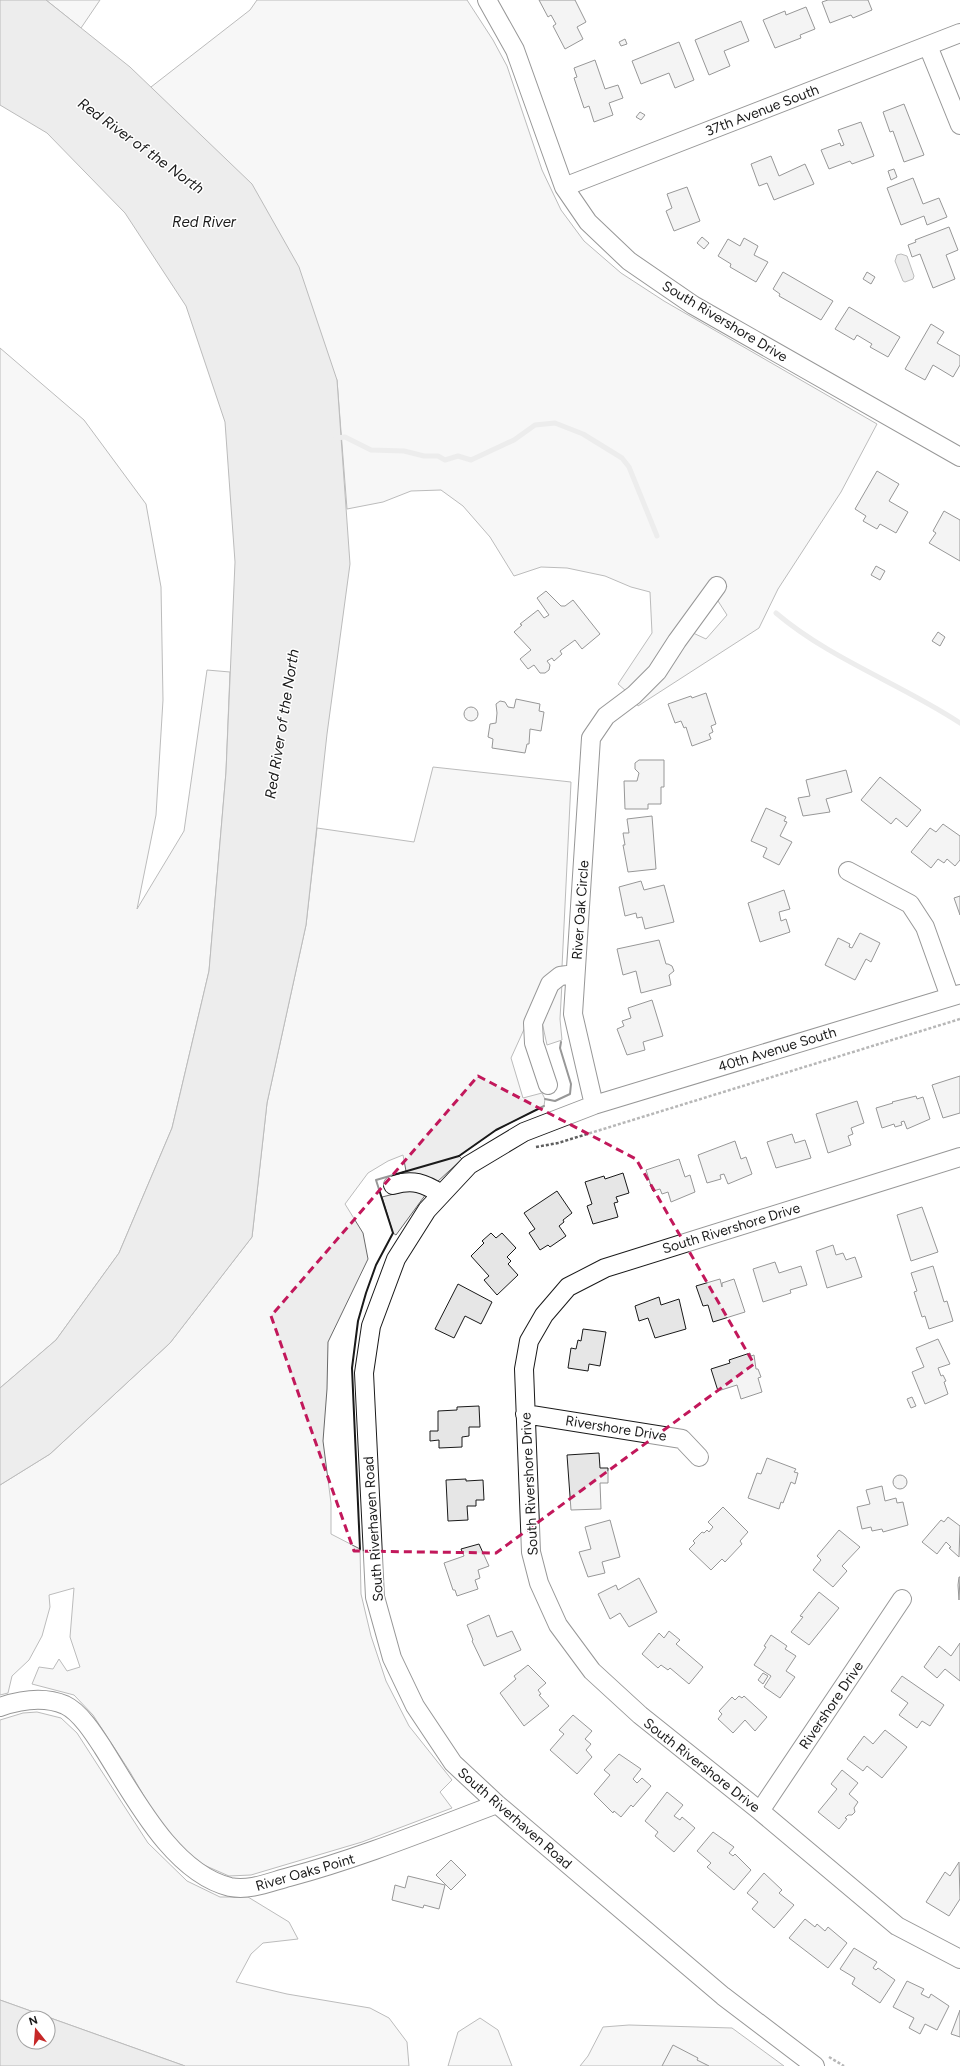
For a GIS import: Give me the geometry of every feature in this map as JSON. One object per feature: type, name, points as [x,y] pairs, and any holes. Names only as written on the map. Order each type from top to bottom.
[{"type":"street","name":"South Rivershore Drive","points":[[487,0],[515,50],[564,187],[588,222],[629,261],[693,306],[960,457]]},
{"type":"street","name":"37th Avenue South","points":[[564,187],[960,33]]},
{"type":"street","points":[[928,46],[960,125]]},
{"type":"street","name":"River Oak Circle","points":[[594,1105],[573,1014],[592,738],[606,716],[634,695],[657,672],[676,641],[717,586]]},
{"type":"street","points":[[848,871],[910,904],[925,927],[955,995]]},
{"type":"street","points":[[548,1085],[534,1043],[533,1023],[550,984],[560,976],[575,974]]},
{"type":"street","name":"40th Avenue South","points":[[594,1105],[955,995]]},
{"type":"street","name":"South Riverhaven Road","points":[[594,1105],[524,1132],[468,1165],[427,1210],[396,1259],[371,1326],[364,1373],[375,1597],[392,1658],[415,1706],[453,1763],[497,1804],[723,1996],[821,2061]]},
{"type":"street","name":"South Rivershore Drive","points":[[960,1157],[605,1268],[568,1286],[544,1315],[529,1341],[524,1369],[531,1552],[539,1583],[558,1625],[592,1671],[640,1715],[760,1811],[897,1926],[960,1960]]},
{"type":"street","points":[[393,1185],[404,1182],[420,1182],[442,1194]]},
{"type":"street","name":"Rivershore Drive","points":[[525,1414],[682,1439],[699,1457]]},
{"type":"street","name":"Rivershore Drive","points":[[760,1811],[902,1599]]},
{"type":"street","name":"River Oaks Point","points":[[0,1707],[17,1701],[43,1700],[66,1706],[89,1726],[164,1842],[205,1878],[230,1887],[248,1888],[336,1865],[497,1804]]},
{"type":"path","points":[[529,1148],[558,1143],[960,1019]]},
{"type":"path","points":[[821,2061],[844,2066]]},
{"type":"highlighted area","points":[[478,1076],[636,1159],[754,1364],[496,1553],[354,1551],[271,1316]]},
{"type":"shaded area","points":[[46,0],[100,0],[81,28]]},
{"type":"shaded area","points":[[257,0],[467,0],[493,40],[507,66],[542,170],[561,210],[584,241],[621,273],[664,301],[877,424],[841,492],[778,589],[759,628],[638,706],[636,702],[691,632],[706,639],[727,615],[718,601],[727,586],[715,580],[657,660],[626,691],[618,684],[652,633],[650,592],[631,587],[605,576],[567,568],[541,567],[514,576],[490,537],[463,506],[441,490],[411,491],[383,502],[347,509],[337,380],[151,87],[250,10]]},
{"type":"shaded area","points":[[0,348],[84,420],[146,504],[161,587],[163,700],[156,815],[137,909],[184,831],[207,670],[230,672],[226,772],[209,971],[172,1128],[119,1253],[56,1340],[0,1388]]},
{"type":"shaded area","points":[[433,767],[571,782],[562,967],[545,983],[511,1058],[523,1098],[542,1093],[545,1099],[544,1106],[496,1130],[459,1156],[462,1159],[436,1183],[402,1177],[400,1173],[406,1171],[403,1155],[388,1161],[368,1173],[345,1204],[363,1233],[368,1259],[328,1342],[327,1389],[323,1441],[331,1503],[331,1534],[360,1549],[361,1594],[371,1636],[386,1681],[409,1726],[452,1780],[440,1792],[452,1808],[362,1842],[251,1875],[229,1876],[197,1862],[178,1843],[155,1815],[130,1772],[93,1715],[74,1695],[32,1684],[39,1667],[53,1669],[59,1659],[67,1671],[80,1667],[70,1637],[74,1588],[49,1595],[50,1607],[42,1636],[29,1660],[12,1676],[8,1693],[0,1695],[0,1485],[50,1454],[170,1343],[252,1237],[267,1103],[306,925],[317,828],[414,842]]},
{"type":"shaded area","points":[[559,982],[562,983],[560,1019],[562,1040],[547,1045],[542,1022]]},
{"type":"shaded area","points":[[405,1187],[426,1194],[396,1235],[393,1233],[382,1197],[406,1191]]},
{"type":"shaded area","points":[[37,1712],[61,1718],[77,1733],[148,1843],[187,1881],[220,1897],[248,1897],[289,1922],[298,1939],[263,1943],[251,1954],[236,1982],[287,1994],[370,2008],[389,2018],[407,2042],[409,2066],[185,2066],[56,2020],[56,2010],[28,2010],[0,2000],[0,1720],[23,1713]]},
{"type":"shaded area","points":[[480,2018],[498,2030],[512,2066],[448,2066],[458,2032]]},
{"type":"shaded area","points":[[629,2025],[732,2028],[784,2066],[580,2066],[588,2056],[603,2027]]},
{"type":"water","name":"Red River","points":[[0,0],[46,0],[130,67],[252,184],[299,267],[337,380],[350,564],[327,734],[306,925],[267,1103],[252,1237],[170,1343],[50,1454],[0,1485],[0,1388],[56,1340],[119,1253],[172,1128],[209,971],[226,772],[235,562],[225,422],[186,306],[125,213],[47,133],[0,105]]},
{"type":"water","points":[[901,254],[907,256],[914,276],[913,279],[905,282],[903,281],[895,261],[897,255]]},
{"type":"water","points":[[0,2000],[28,2010],[16,2010],[16,2050],[56,2050],[56,2020],[185,2066],[0,2066]]},
{"type":"building","points":[[539,0],[575,0],[586,22],[577,27],[583,39],[565,49],[553,26],[556,24],[551,15],[548,17]]},
{"type":"building","points":[[828,0],[868,0],[872,10],[853,18],[851,15],[830,23],[822,2]]},
{"type":"building","points":[[806,7],[815,29],[800,35],[801,38],[775,48],[763,20],[785,11],[786,15]]},
{"type":"building","points":[[741,21],[749,41],[724,51],[730,66],[709,75],[695,40]]},
{"type":"building","points":[[625,39],[627,44],[621,46],[619,42]]},
{"type":"building","points":[[679,42],[694,80],[675,88],[669,73],[641,84],[632,61]]},
{"type":"building","points":[[595,60],[605,89],[618,85],[623,98],[609,103],[613,115],[594,122],[589,106],[584,108],[574,78],[577,77],[574,68]]},
{"type":"building","points":[[904,104],[924,155],[904,162],[893,131],[890,132],[883,112]]},
{"type":"building","points":[[640,112],[645,115],[641,120],[636,117]]},
{"type":"building","points":[[861,122],[874,156],[852,164],[850,161],[829,169],[821,150],[840,143],[841,146],[844,145],[838,130]]},
{"type":"building","points":[[771,156],[779,176],[805,164],[814,184],[774,200],[767,183],[759,186],[751,164]]},
{"type":"building","points":[[894,169],[897,177],[891,180],[888,171]]},
{"type":"building","points":[[913,178],[923,204],[939,198],[947,217],[927,225],[924,216],[901,225],[887,188]]},
{"type":"building","points":[[687,187],[700,221],[674,231],[666,211],[672,208],[667,194]]},
{"type":"building","points":[[949,227],[958,250],[946,255],[955,279],[933,288],[920,254],[912,257],[908,245],[916,242],[915,240]]},
{"type":"building","points":[[702,237],[709,243],[704,249],[697,243]]},
{"type":"building","points":[[744,238],[758,246],[754,255],[768,262],[756,282],[730,267],[731,264],[718,256],[728,239],[740,246]]},
{"type":"building","points":[[783,272],[833,301],[821,320],[779,296],[780,294],[773,289]]},
{"type":"building","points":[[867,272],[875,277],[871,284],[863,279]]},
{"type":"building","points":[[849,307],[900,337],[888,357],[870,347],[872,344],[857,335],[854,340],[835,329]]},
{"type":"building","points":[[931,324],[944,332],[937,343],[960,356],[960,365],[953,377],[933,365],[925,380],[905,369]]},
{"type":"building","points":[[877,471],[899,484],[889,501],[908,512],[896,533],[880,524],[877,529],[863,521],[866,516],[855,509]]},
{"type":"building","points":[[944,511],[960,520],[960,561],[929,543],[936,533],[933,531]]},
{"type":"building","points":[[876,566],[885,571],[880,580],[871,575]]},
{"type":"building","points":[[546,591],[561,606],[565,606],[573,600],[600,634],[582,649],[575,640],[560,651],[562,654],[554,661],[552,658],[547,661],[550,665],[549,670],[545,673],[540,673],[534,665],[528,669],[520,659],[531,650],[514,632],[522,625],[520,624],[538,610],[544,618],[549,615],[537,598]]},
{"type":"building","points":[[938,632],[945,637],[940,646],[932,641]]},
{"type":"building","points":[[706,693],[716,724],[711,726],[713,732],[709,734],[711,739],[692,746],[686,727],[684,728],[681,721],[675,723],[668,704],[691,696],[692,698]]},
{"type":"building","points":[[516,699],[540,704],[539,711],[544,712],[541,731],[530,729],[529,744],[527,744],[525,753],[492,748],[493,739],[488,737],[490,724],[496,723],[496,704],[500,701],[505,702],[508,707],[514,708]]},
{"type":"building","points":[[471,707],[476,709],[478,714],[476,719],[471,721],[466,719],[464,714],[466,709]]},
{"type":"building","points":[[639,760],[664,760],[664,787],[661,787],[661,804],[648,804],[648,809],[625,809],[624,781],[637,781],[639,773],[635,769],[635,763]]},
{"type":"building","points":[[846,770],[852,792],[826,799],[830,812],[803,816],[798,798],[810,796],[806,780]]},
{"type":"building","points":[[880,777],[921,810],[907,827],[896,818],[891,824],[861,800]]},
{"type":"building","points":[[766,808],[786,817],[784,821],[787,822],[780,836],[792,842],[779,865],[763,857],[767,848],[751,841]]},
{"type":"building","points":[[652,816],[656,869],[628,872],[623,845],[625,845],[623,833],[629,833],[627,819]]},
{"type":"building","points":[[943,824],[960,836],[960,860],[955,866],[947,859],[944,863],[938,859],[931,868],[911,852],[930,828],[936,832]]},
{"type":"building","points":[[641,881],[644,890],[664,885],[674,922],[645,929],[642,917],[637,918],[636,913],[625,916],[619,887]]},
{"type":"building","points":[[784,890],[790,909],[779,912],[781,921],[786,919],[790,932],[760,942],[748,903]]},
{"type":"building","points":[[960,896],[960,915],[954,898]]},
{"type":"building","points":[[860,933],[880,943],[871,962],[866,959],[855,980],[825,965],[838,938],[850,944],[849,947],[852,948]]},
{"type":"building","points":[[659,940],[666,964],[672,966],[674,971],[669,975],[671,985],[641,993],[636,971],[623,975],[617,949]]},
{"type":"building","points":[[652,1000],[663,1036],[643,1042],[645,1050],[627,1055],[617,1029],[624,1026],[622,1021],[631,1018],[628,1008]]},
{"type":"building","points":[[960,1076],[960,1113],[943,1118],[932,1085]]},
{"type":"building","points":[[916,1096],[917,1099],[923,1097],[930,1119],[907,1129],[904,1121],[901,1122],[902,1125],[895,1127],[894,1124],[882,1128],[876,1108]]},
{"type":"building","points":[[857,1101],[864,1123],[851,1128],[853,1134],[848,1136],[851,1145],[828,1153],[816,1114]]},
{"type":"building","points":[[792,1134],[795,1143],[805,1140],[811,1158],[776,1168],[767,1142]]},
{"type":"building","points":[[735,1141],[741,1159],[746,1157],[752,1174],[728,1184],[724,1174],[720,1175],[721,1179],[707,1183],[698,1155]]},
{"type":"building","points":[[679,1159],[685,1177],[690,1175],[695,1192],[671,1202],[668,1192],[662,1194],[660,1189],[653,1191],[646,1170]]},
{"type":"building","points":[[623,1173],[629,1193],[616,1197],[618,1202],[614,1203],[618,1217],[593,1224],[587,1206],[592,1204],[585,1182],[604,1176],[605,1179]]},
{"type":"building","points":[[557,1191],[572,1213],[563,1220],[564,1222],[559,1226],[566,1236],[550,1247],[548,1245],[540,1250],[529,1233],[535,1229],[524,1213]]},
{"type":"building","points":[[922,1207],[938,1252],[911,1261],[897,1215]]},
{"type":"building","points":[[491,1233],[496,1238],[502,1233],[516,1248],[507,1257],[511,1261],[508,1264],[518,1275],[497,1295],[484,1280],[489,1276],[471,1256],[484,1243],[482,1241]]},
{"type":"building","points":[[833,1245],[836,1255],[843,1253],[846,1260],[855,1257],[862,1277],[827,1288],[816,1251]]},
{"type":"building","points":[[775,1262],[779,1273],[801,1266],[807,1285],[790,1290],[791,1293],[763,1302],[753,1269]]},
{"type":"building","points":[[933,1266],[944,1302],[947,1301],[953,1321],[929,1329],[925,1316],[922,1317],[914,1292],[917,1291],[911,1273]]},
{"type":"building","points":[[720,1279],[722,1287],[722,1283],[734,1279],[745,1312],[713,1322],[708,1305],[703,1306],[696,1286]]},
{"type":"building","points":[[458,1284],[492,1302],[481,1324],[465,1316],[454,1338],[435,1329]]},
{"type":"building","points":[[659,1297],[661,1305],[679,1299],[686,1329],[655,1338],[648,1318],[639,1321],[635,1306]]},
{"type":"building","points":[[583,1329],[606,1332],[600,1366],[589,1364],[588,1371],[568,1368],[571,1348],[576,1349],[578,1340],[581,1341]]},
{"type":"building","points":[[938,1339],[950,1364],[938,1368],[941,1376],[943,1375],[946,1381],[944,1382],[948,1394],[925,1404],[912,1372],[924,1367],[916,1348]]},
{"type":"building","points":[[750,1353],[751,1356],[754,1355],[756,1369],[758,1369],[761,1377],[758,1378],[762,1392],[741,1399],[737,1385],[718,1391],[711,1369],[730,1363],[729,1360]]},
{"type":"building","points":[[912,1397],[916,1406],[911,1408],[907,1399]]},
{"type":"building","points":[[479,1406],[480,1427],[469,1427],[469,1436],[462,1437],[462,1447],[439,1448],[439,1440],[430,1441],[430,1431],[438,1431],[438,1411],[457,1410],[457,1407]]},
{"type":"building","points":[[599,1453],[600,1468],[608,1468],[608,1483],[600,1483],[601,1509],[571,1510],[567,1455]]},
{"type":"building","points":[[767,1458],[796,1469],[794,1472],[798,1473],[795,1484],[791,1482],[783,1503],[781,1502],[779,1509],[748,1498],[757,1473],[761,1474]]},
{"type":"building","points":[[900,1475],[905,1477],[907,1482],[905,1487],[900,1489],[895,1487],[893,1482],[895,1477]]},
{"type":"building","points":[[466,1479],[466,1481],[483,1480],[484,1500],[476,1500],[476,1506],[467,1506],[468,1520],[448,1521],[446,1480]]},
{"type":"building","points":[[882,1486],[885,1501],[896,1498],[897,1503],[903,1502],[908,1525],[883,1532],[882,1529],[872,1531],[871,1527],[862,1529],[857,1507],[870,1504],[866,1490]]},
{"type":"building","points":[[723,1507],[748,1532],[740,1541],[742,1544],[725,1562],[722,1559],[711,1570],[689,1549],[695,1543],[693,1541],[702,1532],[704,1533],[707,1530],[709,1532],[713,1527],[708,1522]]},
{"type":"building","points":[[948,1517],[960,1526],[959,1557],[949,1548],[951,1547],[946,1542],[937,1554],[922,1542],[941,1520],[944,1522]]},
{"type":"building","points":[[610,1520],[620,1557],[602,1562],[605,1573],[588,1577],[579,1552],[591,1549],[585,1527]]},
{"type":"building","points":[[839,1530],[860,1547],[842,1566],[847,1571],[833,1587],[813,1570],[821,1560],[817,1556]]},
{"type":"building","points":[[479,1544],[489,1566],[478,1570],[480,1578],[475,1580],[478,1589],[457,1596],[455,1590],[453,1590],[444,1563],[464,1556],[461,1549]]},
{"type":"building","points":[[960,1577],[959,1600],[958,1585]]},
{"type":"building","points":[[639,1578],[657,1612],[629,1627],[620,1613],[610,1619],[598,1594],[616,1585],[618,1590]]},
{"type":"building","points":[[819,1592],[839,1608],[809,1645],[791,1632],[803,1617],[800,1616]]},
{"type":"building","points":[[489,1615],[497,1637],[512,1631],[521,1650],[484,1666],[472,1641],[473,1640],[467,1625]]},
{"type":"building","points":[[669,1631],[680,1640],[676,1644],[703,1667],[689,1684],[670,1668],[668,1670],[661,1665],[658,1668],[642,1654],[659,1633],[664,1638]]},
{"type":"building","points":[[771,1635],[787,1646],[785,1649],[796,1656],[786,1671],[795,1677],[780,1698],[764,1687],[771,1676],[754,1665],[766,1647],[764,1646]]},
{"type":"building","points":[[960,1643],[960,1681],[945,1669],[937,1678],[924,1667],[939,1646],[951,1656]]},
{"type":"building","points":[[528,1665],[546,1683],[538,1690],[541,1694],[539,1695],[549,1706],[524,1726],[500,1693],[516,1679],[514,1676]]},
{"type":"building","points":[[763,1673],[768,1676],[763,1684],[758,1680]]},
{"type":"building","points":[[902,1676],[944,1705],[930,1726],[922,1721],[917,1728],[899,1715],[908,1703],[891,1691]]},
{"type":"building","points":[[739,1696],[742,1698],[744,1696],[767,1717],[755,1731],[745,1720],[733,1733],[718,1719],[722,1714],[719,1711],[732,1697],[735,1700]]},
{"type":"building","points":[[573,1715],[592,1731],[585,1739],[591,1744],[586,1750],[592,1757],[577,1774],[550,1750],[564,1734],[559,1730]]},
{"type":"building","points":[[885,1730],[907,1747],[882,1778],[867,1766],[863,1771],[847,1759],[864,1736],[873,1744]]},
{"type":"building","points":[[619,1754],[641,1769],[633,1779],[637,1783],[642,1778],[651,1786],[633,1807],[631,1805],[621,1817],[614,1811],[613,1813],[594,1794],[610,1775],[604,1770]]},
{"type":"building","points":[[842,1770],[858,1783],[849,1794],[858,1802],[854,1808],[855,1812],[845,1818],[847,1819],[839,1829],[818,1812],[837,1789],[831,1784]]},
{"type":"building","points":[[667,1792],[683,1805],[674,1816],[680,1820],[682,1817],[695,1828],[674,1852],[655,1836],[658,1832],[645,1821]]},
{"type":"building","points":[[713,1832],[734,1847],[729,1853],[733,1856],[735,1854],[751,1870],[734,1890],[707,1867],[711,1863],[697,1851]]},
{"type":"building","points":[[451,1860],[466,1875],[451,1890],[436,1875]]},
{"type":"building","points":[[959,1862],[960,1899],[949,1916],[926,1902],[945,1872],[950,1876]]},
{"type":"building","points":[[764,1873],[782,1890],[779,1893],[794,1905],[774,1928],[752,1909],[758,1902],[747,1893]]},
{"type":"building","points":[[408,1876],[445,1885],[439,1909],[424,1905],[423,1908],[392,1900],[395,1885],[405,1888]]},
{"type":"building","points":[[805,1919],[815,1927],[817,1924],[825,1931],[828,1927],[847,1943],[828,1968],[789,1938]]},
{"type":"building","points":[[854,1948],[877,1962],[873,1968],[876,1970],[878,1968],[895,1980],[880,2003],[852,1984],[855,1978],[840,1969]]},
{"type":"building","points":[[907,1981],[924,1989],[921,1994],[929,1998],[931,1994],[949,2006],[937,2030],[925,2024],[920,2034],[909,2028],[914,2018],[893,2007]]},
{"type":"building","points":[[960,2010],[960,2037],[951,2034]]},
{"type":"building","points":[[673,2045],[698,2058],[697,2060],[709,2066],[662,2066]]},
{"type":"waterway","points":[[336,438],[345,437],[371,450],[404,451],[424,456],[438,456],[445,460],[458,456],[471,460],[514,440],[535,425],[555,423],[583,434],[622,458],[629,467],[657,536]]},
{"type":"waterway","points":[[776,613],[797,629],[842,658],[914,696],[960,723]]},
{"type":"wall","points":[[545,1099],[555,1101],[570,1094],[571,1084],[560,1048],[561,1042]]},
{"type":"wall","points":[[360,1549],[352,1368],[358,1321],[366,1293],[376,1265],[393,1233],[376,1180],[459,1156],[496,1130],[544,1106]]},
{"type":"water label","name":"Red River of the North","points":[[141,146]]},
{"type":"water label","name":"Red River of the North","points":[[282,724]]}]
